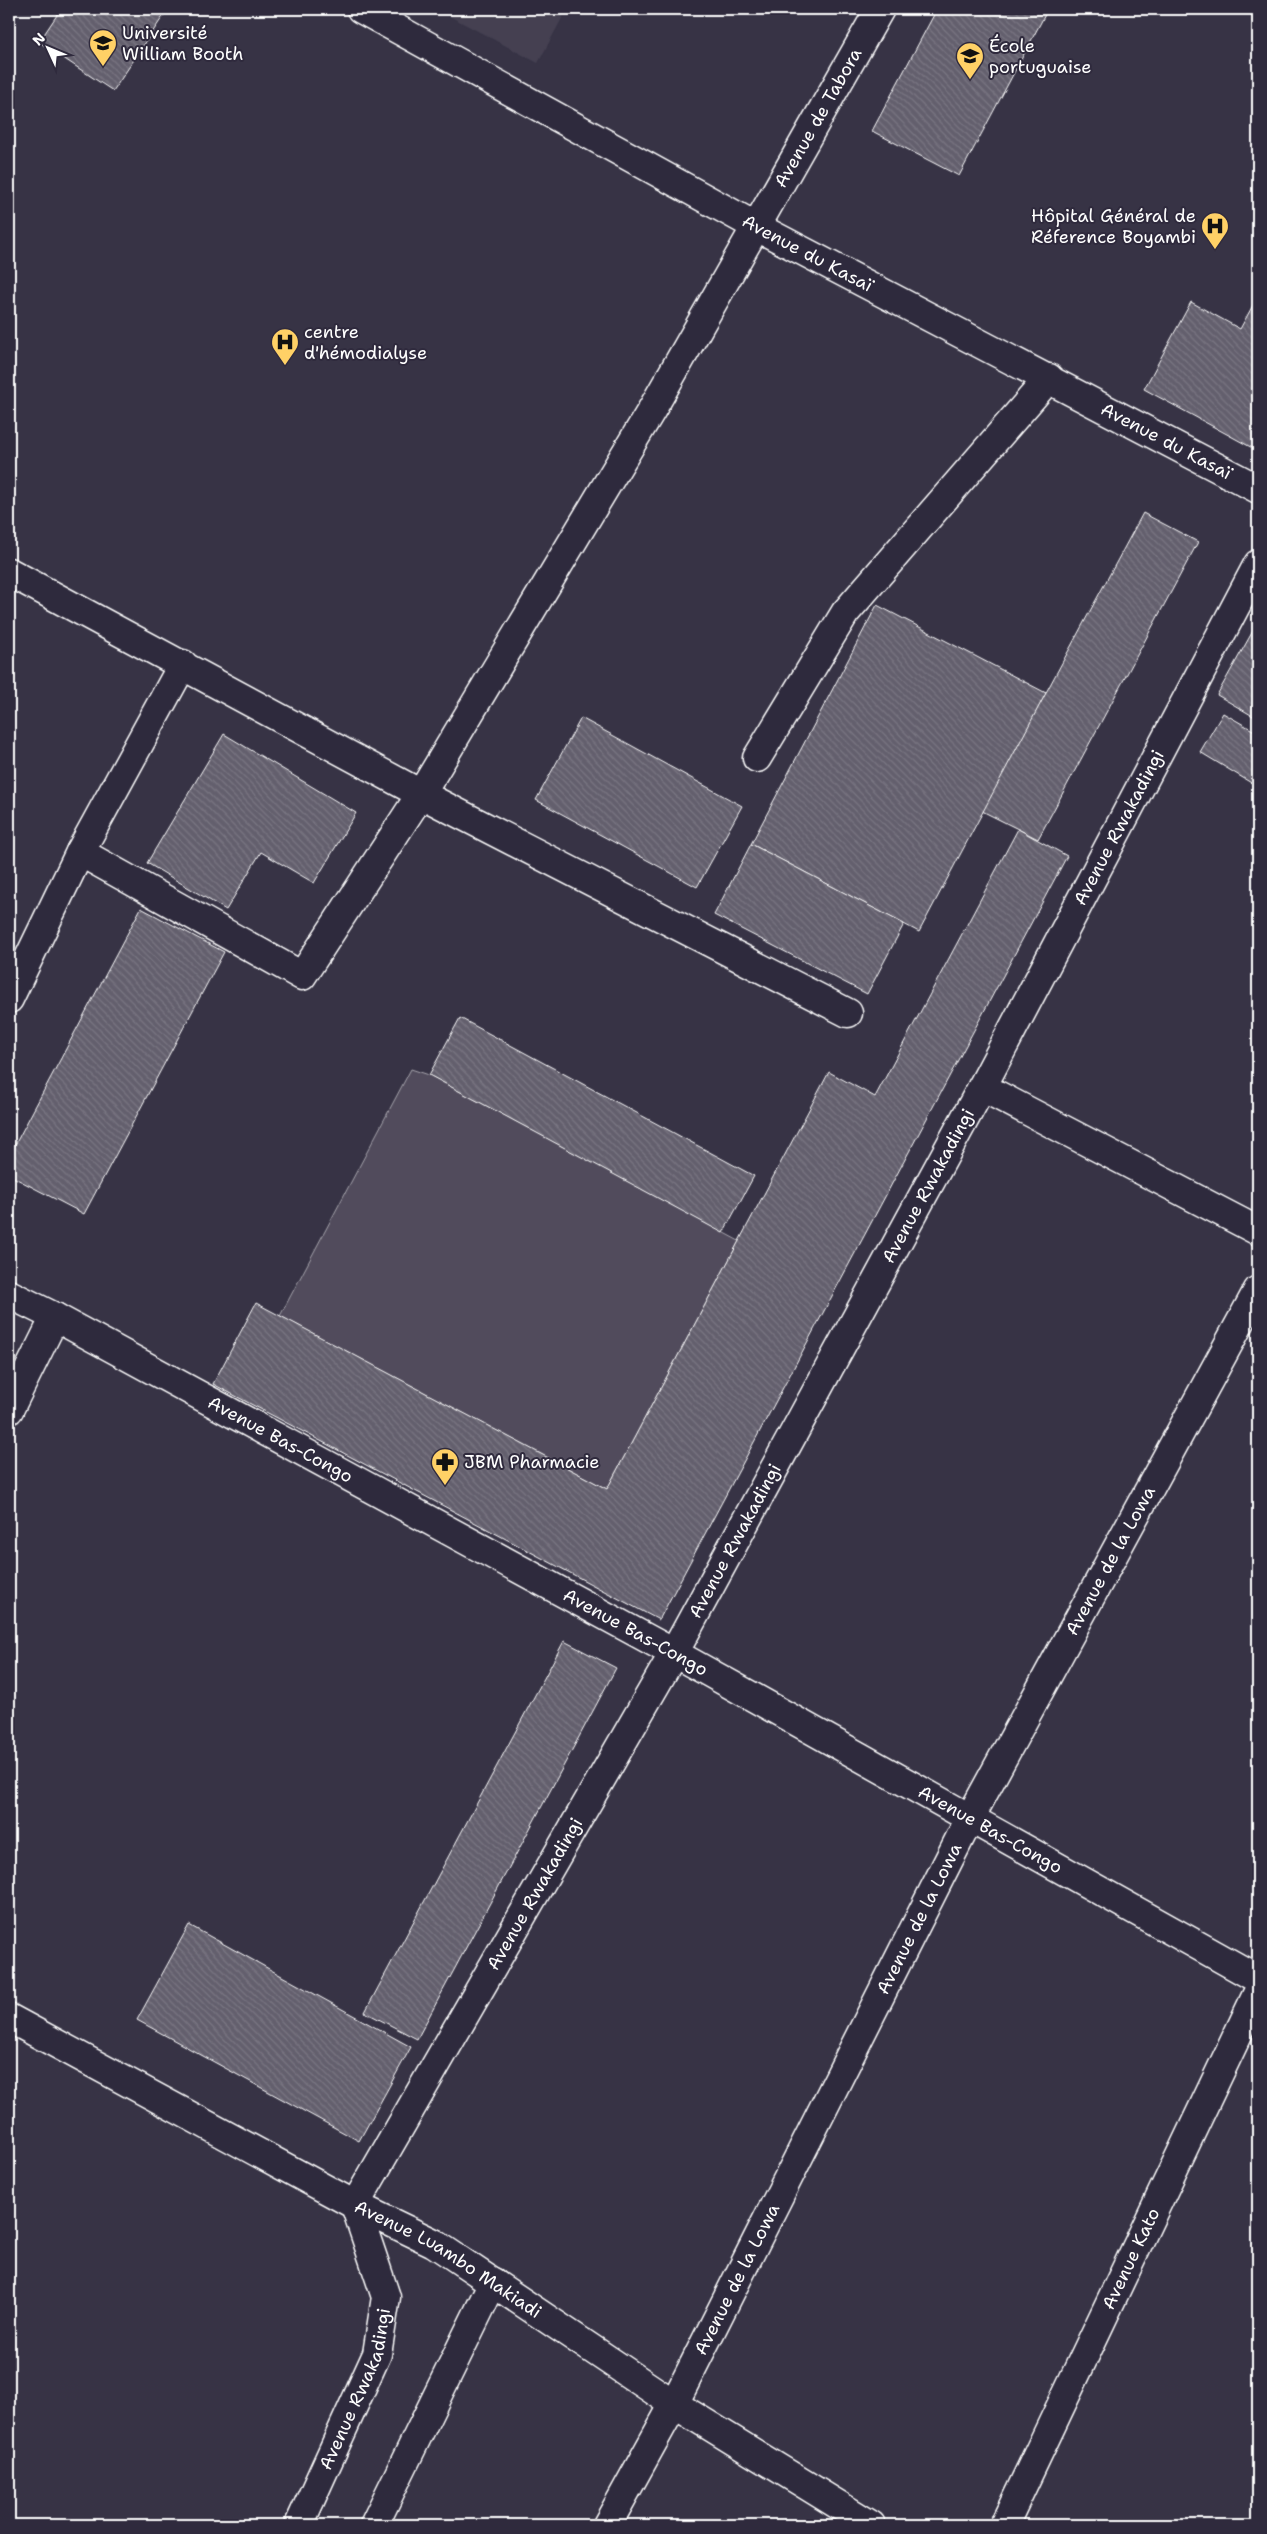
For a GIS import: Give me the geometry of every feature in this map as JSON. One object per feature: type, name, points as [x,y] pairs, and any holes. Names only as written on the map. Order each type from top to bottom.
[{"type":"street","name":"Avenue du Kasaï","points":[[361,9],[757,227],[1049,378],[1258,489]]},
{"type":"street","name":"Avenue de Tabora","points":[[80,852],[302,976],[421,794],[651,412],[880,9]]},
{"type":"street","points":[[757,758],[845,613],[1049,378]]},
{"type":"street","name":"Avenue Rwakadingi","points":[[299,2525],[377,2354],[386,2297],[355,2205],[674,1653],[982,1087],[1258,564]]},
{"type":"street","points":[[9,572],[183,664],[421,794],[848,1013]]},
{"type":"street","points":[[9,999],[80,852],[183,664]]},
{"type":"street","points":[[982,1087],[1258,1231]]},
{"type":"street","name":"Avenue de la Lowa","points":[[606,2525],[674,2404],[970,1818],[1258,1290]]},
{"type":"street","name":"Avenue Bas-Congo","points":[[9,1294],[55,1317],[674,1653],[1258,1979]]},
{"type":"street","points":[[9,1410],[55,1317]]},
{"type":"street","name":"Avenue Kato","points":[[1004,2525],[1258,1992]]},
{"type":"street","name":"Avenue Luambo Makiadi","points":[[9,2018],[355,2205],[434,2243],[674,2404],[872,2525]]},
{"type":"street","points":[[374,2525],[493,2282]]},
{"type":"shaded area","points":[[436,9],[567,9],[538,63]]},
{"type":"shaded area","points":[[411,1069],[429,1075],[739,1241],[607,1489],[280,1316]]},
{"type":"building","name":"Université William Booth","points":[[61,9],[168,9],[113,91],[39,42]]},
{"type":"building","points":[[937,9],[1048,9],[959,176],[872,131]]},
{"type":"building","points":[[1258,296],[1258,451],[1144,389],[1191,302],[1240,329]]},
{"type":"building","points":[[1143,513],[1198,542],[1038,839],[982,811]]},
{"type":"building","points":[[877,605],[1046,693],[919,932],[751,844]]},
{"type":"building","points":[[1258,622],[1258,719],[1217,695]]},
{"type":"building","points":[[1223,713],[1258,733],[1258,787],[1200,752]]},
{"type":"building","points":[[581,718],[742,806],[697,887],[536,800]]},
{"type":"building","points":[[224,734],[356,813],[314,883],[261,852],[226,910],[147,863]]},
{"type":"building","points":[[1018,829],[1067,856],[659,1620],[213,1384],[256,1303],[607,1489],[829,1072],[875,1097]]},
{"type":"building","points":[[751,844],[904,924],[867,994],[714,915]]},
{"type":"building","points":[[141,908],[224,952],[84,1214],[9,1175],[9,1156]]},
{"type":"building","points":[[460,1018],[754,1176],[723,1233],[429,1075]]},
{"type":"building","points":[[564,1641],[616,1668],[417,2039],[365,2012]]},
{"type":"building","points":[[189,1925],[411,2047],[359,2141],[137,2020]]},
{"type":"place","name":"Université William Booth","points":[[103,67]]},
{"type":"place","name":"École portuguaise","points":[[970,80]]},
{"type":"place","name":"Hôpital Général de Réference Boyambi","points":[[1215,250]]},
{"type":"place","name":"centre d'hémodialyse","points":[[285,366]]},
{"type":"place","name":"JBM Pharmacie","points":[[445,1486]]}]
